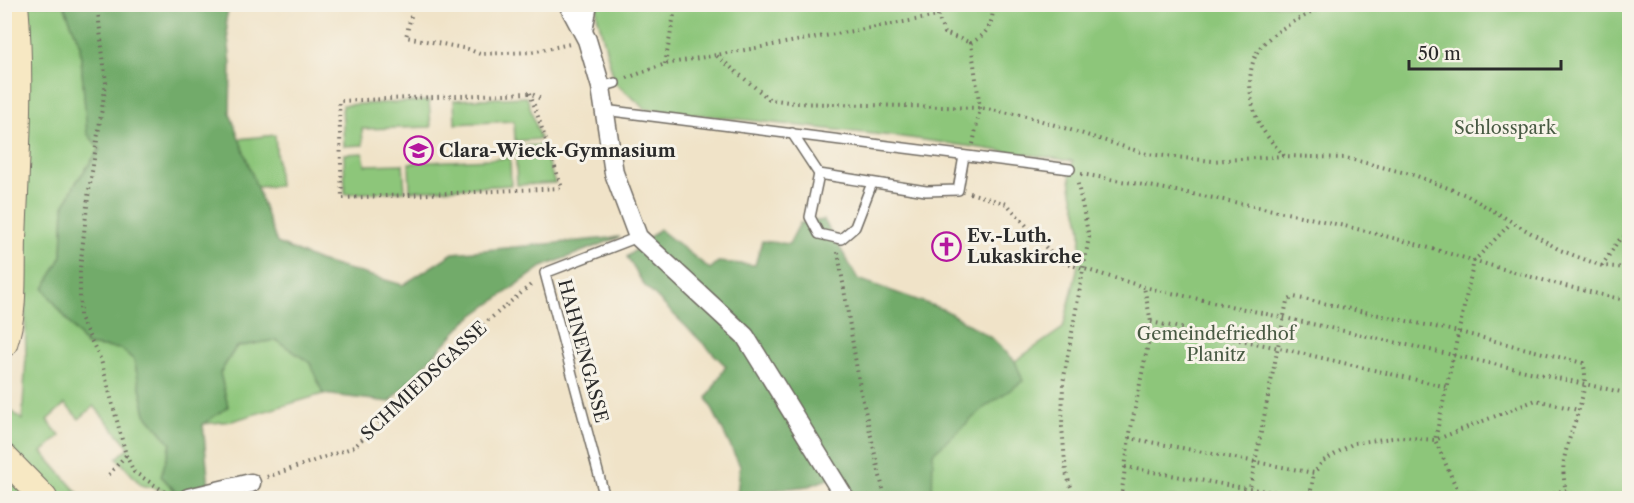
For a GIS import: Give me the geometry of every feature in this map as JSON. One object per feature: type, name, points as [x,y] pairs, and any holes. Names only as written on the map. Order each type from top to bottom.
[{"type":"main road","points":[[4,344],[10,311],[16,177],[17,31],[15,4]]},
{"type":"main road","points":[[4,457],[44,498]]},
{"type":"street","points":[[568,4],[608,85],[604,110],[614,172],[638,237],[745,336],[845,498]]},
{"type":"street","points":[[585,35],[588,4]]},
{"type":"street","points":[[188,498],[251,483]]},
{"type":"lane","points":[[604,110],[1070,169]]},
{"type":"lane","points":[[792,133],[819,174],[810,217],[819,234],[841,239],[855,227],[872,183]]},
{"type":"lane","points":[[819,174],[926,191],[958,190],[964,156]]},
{"type":"lane","name":"HAHNENGASSE","points":[[605,498],[545,273],[638,237]]},
{"type":"path","points":[[96,4],[106,83],[88,197],[80,269],[80,318],[101,360],[126,455],[134,472],[177,498]]},
{"type":"path","points":[[665,64],[676,4]]},
{"type":"path","points":[[943,4],[938,16],[944,33],[971,44]]},
{"type":"path","points":[[971,44],[984,35],[992,24],[993,4]]},
{"type":"path","points":[[1284,156],[1260,126],[1250,98],[1252,67],[1262,45],[1284,28],[1327,4]]},
{"type":"path","points":[[411,16],[406,37],[468,49],[480,54],[532,52],[585,35]]},
{"type":"path","points":[[608,85],[665,64],[938,16]]},
{"type":"path","points":[[964,156],[973,148],[980,108],[971,44]]},
{"type":"path","points":[[717,56],[769,99],[795,103],[980,108],[1026,116],[1147,154],[1212,161],[1284,156],[1346,158],[1414,175],[1466,195],[1560,250],[1602,266],[1629,268]]},
{"type":"path","points":[[530,93],[562,188],[342,198],[339,101],[530,93],[541,99]]},
{"type":"path","points":[[1075,498],[1066,473],[1062,427],[1063,383],[1089,237],[1076,173],[1245,203],[1359,229],[1572,289],[1629,301]]},
{"type":"path","points":[[958,190],[1007,204],[1058,261],[1083,271],[1144,287],[1629,394]]},
{"type":"path","points":[[1461,498],[1435,440],[1474,261],[1511,223]]},
{"type":"path","points":[[1602,266],[1618,241],[1629,233]]},
{"type":"path","points":[[838,238],[838,260],[860,388],[885,498]]},
{"type":"path","name":"SCHMIEDSGASSE","points":[[251,483],[354,447],[454,349],[545,273]]},
{"type":"path","points":[[1121,498],[1129,438],[1151,322],[1144,287]]},
{"type":"path","points":[[1248,498],[1287,301],[1294,297],[1459,332],[1583,363],[1586,370],[1578,410],[1563,462],[1567,498]]},
{"type":"path","points":[[1151,322],[1279,348],[1447,387]]},
{"type":"path","points":[[1125,467],[1250,489],[1311,497],[1314,473],[1323,461],[1353,443],[1400,437],[1435,440],[1536,400],[1578,410]]},
{"type":"path","points":[[1129,438],[1256,460],[1314,473]]},
{"type":"path","points":[[106,478],[126,455]]},
{"type":"path","points":[[1530,498],[1566,490]]},
{"type":"green space","points":[[26,5],[64,5],[80,45],[87,133],[100,149],[75,184],[64,206],[62,256],[44,289],[86,345],[121,349],[134,360],[146,414],[171,444],[161,476],[178,494],[141,485],[117,458],[129,447],[94,406],[79,419],[65,404],[47,420],[60,436],[42,452],[82,498],[5,498],[4,404],[22,420],[26,357],[24,252]]},
{"type":"green space","points":[[64,5],[230,5],[226,19],[231,64],[230,113],[277,243],[319,261],[403,285],[453,253],[620,237],[542,267],[466,321],[390,402],[323,394],[310,363],[276,340],[236,347],[220,373],[228,407],[203,424],[209,487],[178,494],[161,476],[171,444],[146,414],[134,360],[121,349],[86,345],[44,289],[62,256],[64,207],[75,184],[100,149],[87,133],[80,45]]},
{"type":"green space","points":[[597,5],[1629,5],[1629,498],[863,498],[1015,361],[1063,328],[1081,245],[1080,224],[1070,179],[1073,161],[910,138],[646,109],[615,83],[597,15]]},
{"type":"green space","points":[[527,97],[540,139],[515,141],[514,121],[455,124],[454,100]]},
{"type":"green space","points":[[429,101],[431,127],[362,129],[363,145],[344,146],[342,105]]},
{"type":"green space","points":[[275,135],[279,186],[256,187],[239,139]]},
{"type":"green space","points":[[542,145],[555,183],[517,185],[515,146]]},
{"type":"green space","points":[[363,153],[365,165],[403,164],[405,191],[345,194],[344,154]]},
{"type":"green space","points":[[510,158],[511,185],[410,191],[409,163]]},
{"type":"green space","points":[[824,220],[858,279],[945,310],[993,339],[1015,361],[1023,381],[984,408],[933,453],[932,498],[851,498],[836,476],[809,486],[737,494],[740,466],[707,398],[726,366],[644,285],[627,257],[659,229],[710,269],[718,262],[755,265],[762,241],[789,244],[800,223]]},
{"type":"green space","points":[[276,340],[310,363],[323,394],[232,421],[203,424],[228,406],[220,373],[236,347]]},
{"type":"place","name":"Clara-Wieck-Gymnasium","points":[[418,151]]},
{"type":"place","name":"Ev.-Luth. Lukaskirche","points":[[946,246]]},
{"type":"park label","name":"Schlosspark","points":[[1505,128]]},
{"type":"park label","name":"Gemeindefriedhof Planitz","points":[[1216,344]]}]
